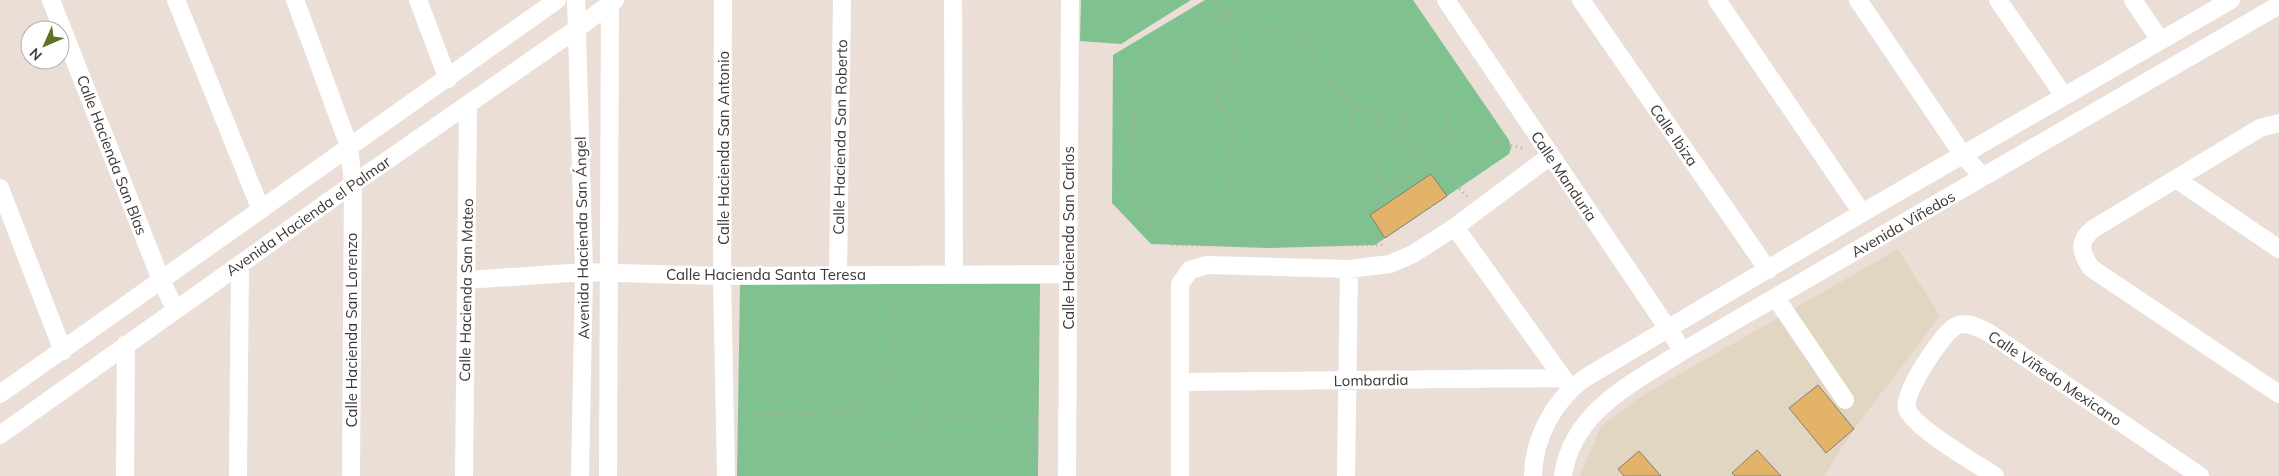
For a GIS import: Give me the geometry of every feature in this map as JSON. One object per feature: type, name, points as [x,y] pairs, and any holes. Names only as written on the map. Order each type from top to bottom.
[{"type":"street","name":"Calle Hacienda San Blas","points":[[51,0],[161,280],[175,309]]},
{"type":"street","points":[[176,0],[261,210]]},
{"type":"street","name":"Calle Hacienda San Lorenzo","points":[[295,0],[349,146],[353,184],[350,476]]},
{"type":"street","points":[[418,0],[448,79]]},
{"type":"street","name":"Avenida Hacienda San Ángel","points":[[576,0],[584,272],[580,476]]},
{"type":"street","name":"Calle Hacienda San Antonio","points":[[723,0],[722,276],[726,476]]},
{"type":"street","name":"Calle Hacienda San Roberto","points":[[838,274],[842,0]]},
{"type":"street","points":[[953,0],[954,274]]},
{"type":"street","name":"Calle Hacienda San Carlos","points":[[1067,476],[1070,0]]},
{"type":"street","name":"Calle Manduria","points":[[1446,0],[1683,351]]},
{"type":"street","name":"Calle Ibiza","points":[[1581,0],[1768,270]]},
{"type":"street","points":[[1717,0],[1862,213]]},
{"type":"street","points":[[1858,0],[1963,154],[1983,177]]},
{"type":"street","points":[[1998,0],[2064,96]]},
{"type":"street","points":[[2133,0],[2160,40]]},
{"type":"street","name":"Avenida Viñedos","points":[[1533,476],[1541,437],[1566,383],[1668,329],[1862,213],[2231,0]]},
{"type":"street","name":"Avenida Hacienda el Palmar","points":[[2,434],[175,309],[578,28],[611,1]]},
{"type":"street","name":"Avenida Hacienda San Ángel","points":[[608,476],[611,1]]},
{"type":"street","name":"Avenida Hacienda el Palmar","points":[[0,394],[349,146],[448,79],[550,2]]},
{"type":"street","name":"Avenida Viñedos","points":[[1563,476],[1572,443],[1591,415],[1603,403],[1683,351],[2279,5]]},
{"type":"street","name":"Calle Hacienda San Mateo","points":[[464,476],[468,104]]},
{"type":"street","points":[[2279,123],[2260,128],[2087,234],[2081,245],[2082,256],[2091,268],[2279,394]]},
{"type":"street","points":[[1180,476],[1180,284],[1190,270],[1207,265],[1349,269],[1390,264],[1403,260],[1455,227],[1550,156]]},
{"type":"street","points":[[2176,180],[2279,249]]},
{"type":"street","points":[[0,188],[63,351]]},
{"type":"street","points":[[1455,227],[1566,383]]},
{"type":"street","points":[[238,476],[240,264]]},
{"type":"street","points":[[1346,476],[1349,269]]},
{"type":"street","name":"Calle Hacienda Santa Teresa","points":[[466,280],[584,272],[722,276],[1067,274]]},
{"type":"street","points":[[1776,298],[1845,400]]},
{"type":"street","name":"Calle Viñedo Mexicano","points":[[1995,476],[1917,423],[1907,409],[1906,400],[1910,388],[1942,339],[1957,326],[1967,324],[1989,333],[2200,476]]},
{"type":"street","points":[[125,476],[126,344]]},
{"type":"street","name":"Lombardia","points":[[1180,382],[1347,380],[1566,383]]},
{"type":"path","points":[[1215,0],[1232,23],[1236,64],[1216,96],[1234,133],[1224,170],[1262,246]]},
{"type":"path","points":[[1252,0],[1136,68],[1132,206],[1172,245],[1385,245]]},
{"type":"path","points":[[1232,23],[1289,29],[1310,47],[1328,82],[1356,108],[1372,111],[1392,132],[1431,161],[1479,208]]},
{"type":"path","points":[[1322,70],[1338,69],[1352,61]]},
{"type":"path","points":[[1377,116],[1419,73]]},
{"type":"path","points":[[1433,101],[1444,109],[1450,122],[1448,130],[1445,136],[1434,145],[1419,144],[1407,135],[1403,119],[1411,106],[1418,102],[1433,101]]},
{"type":"path","points":[[1356,108],[1349,114],[1389,191]]},
{"type":"path","points":[[1448,130],[1550,156]]},
{"type":"path","points":[[1375,245],[1351,216],[1431,161]]},
{"type":"path","points":[[883,290],[903,290]]},
{"type":"path","points":[[892,380],[893,290]]},
{"type":"path","points":[[1027,291],[1036,291],[1036,476]]},
{"type":"path","points":[[892,380],[902,381],[916,391],[924,405],[924,416],[921,426],[906,441],[890,443],[875,438],[867,432],[860,413],[865,394],[872,386],[892,380]]},
{"type":"path","points":[[737,414],[860,413]]},
{"type":"path","points":[[924,416],[1036,416]]},
{"type":"path","points":[[890,443],[890,476]]},
{"type":"shaded area","points":[[1898,249],[1940,316],[1854,429],[1824,476],[1580,476],[1601,426],[1645,394]]},
{"type":"green space","points":[[1081,0],[1191,0],[1121,44],[1080,41]]},
{"type":"green space","points":[[1205,0],[1413,0],[1509,140],[1511,148],[1509,154],[1375,245],[1267,248],[1151,244],[1112,203],[1113,55]]},
{"type":"green space","points":[[740,284],[1040,284],[1038,476],[737,476]]},
{"type":"building","points":[[1431,174],[1447,196],[1385,238],[1370,215]]},
{"type":"building","points":[[1818,385],[1854,429],[1826,453],[1789,408]]},
{"type":"building","points":[[1757,450],[1781,476],[1735,476],[1732,473]]},
{"type":"building","points":[[1639,451],[1661,476],[1624,476],[1618,469]]}]
